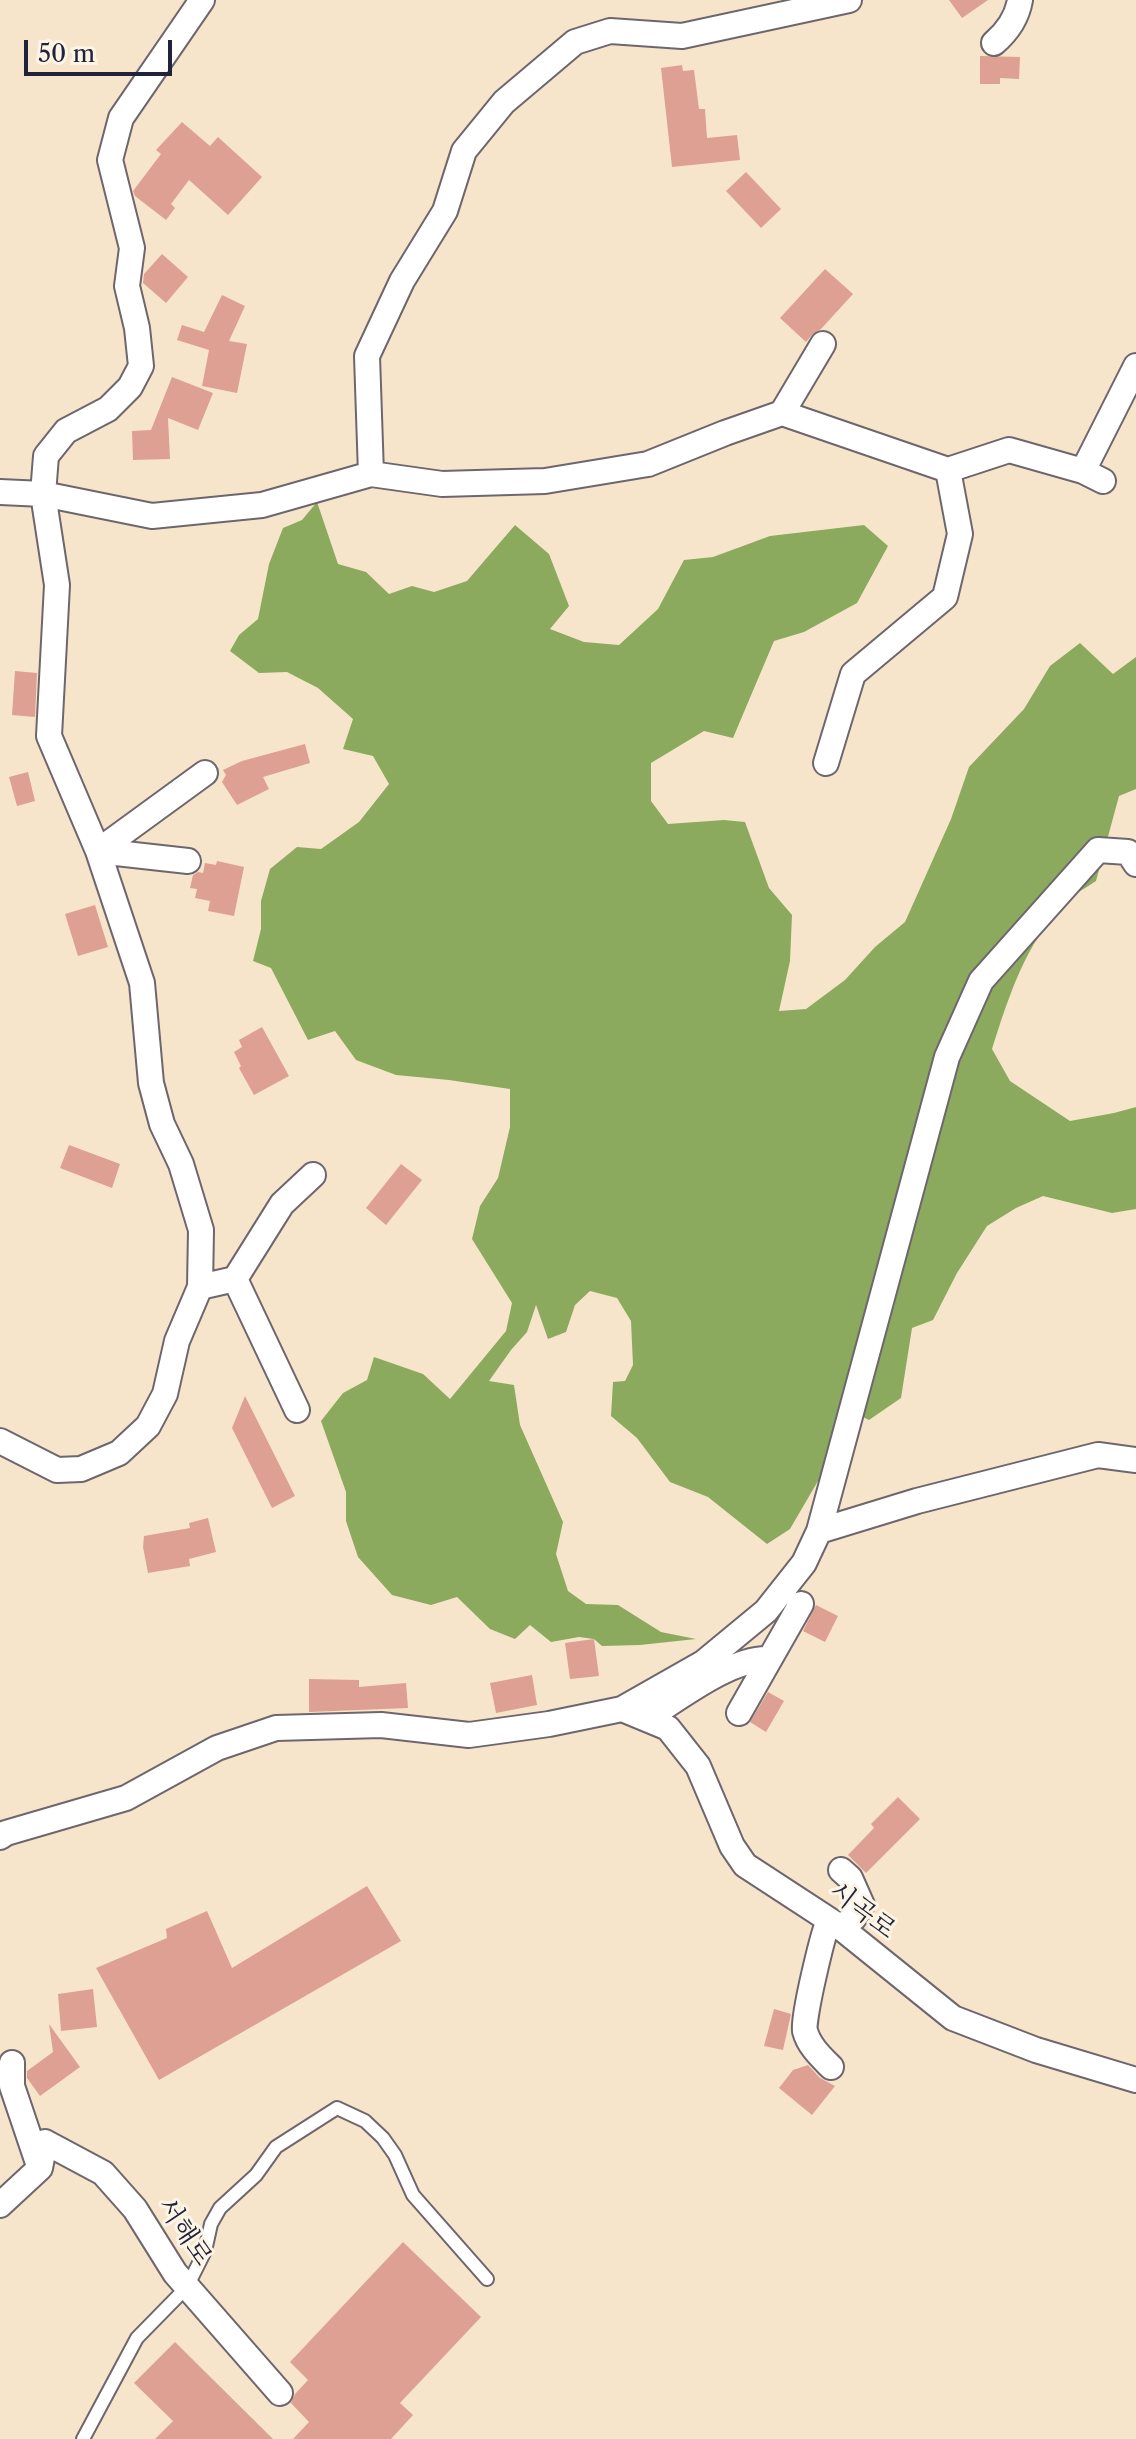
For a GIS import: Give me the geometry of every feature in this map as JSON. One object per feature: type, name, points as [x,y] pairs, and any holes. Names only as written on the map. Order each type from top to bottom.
[{"type":"street","points":[[0,1441],[57,1470],[81,1469],[119,1453],[148,1426],[165,1394],[177,1341],[200,1287],[201,1230],[181,1164],[162,1124],[151,1083],[142,983],[98,851],[49,736],[57,585],[43,494],[46,456],[66,431],[108,409],[130,387],[141,366],[137,328],[127,286],[132,248],[110,160],[121,118],[202,0]]},
{"type":"street","points":[[371,474],[367,356],[402,281],[445,211],[464,151],[504,102],[575,42],[610,31],[682,36],[849,0]]},
{"type":"street","points":[[994,43],[1006,32],[1018,13],[1020,0]]},
{"type":"street","points":[[782,413],[823,344]]},
{"type":"street","points":[[0,492],[43,494],[152,516],[262,505],[371,474],[442,484],[545,481],[648,464],[782,413],[948,470],[1009,450],[1093,476],[1136,366]]},
{"type":"street","points":[[826,763],[853,674],[945,597],[960,534],[948,470]]},
{"type":"street","points":[[98,851],[205,773]]},
{"type":"street","points":[[0,1837],[126,1798],[217,1748],[276,1728],[381,1725],[469,1735],[549,1724],[622,1709],[703,1663],[766,1611],[804,1563],[819,1531],[947,1057],[981,981],[1098,850],[1128,852],[1136,864]]},
{"type":"street","points":[[98,851],[188,861]]},
{"type":"street","points":[[200,1287],[235,1279],[282,1204],[313,1175]]},
{"type":"street","points":[[235,1279],[297,1410]]},
{"type":"street","points":[[819,1531],[917,1501],[1098,1455],[1136,1460]]},
{"type":"street","points":[[739,1713],[801,1604]]},
{"type":"street","points":[[646,1719],[735,1666],[769,1659]]},
{"type":"street","name":"시곡로","points":[[622,1709],[668,1728],[698,1766],[732,1846],[745,1865],[835,1923],[953,2018],[1036,2050],[1136,2080]]},
{"type":"street","points":[[831,2067],[817,2053],[805,2031],[805,2014],[835,1923],[854,1918],[862,1905],[850,1878],[841,1870]]},
{"type":"street","points":[[12,2063],[12,2086],[40,2168]]},
{"type":"street","name":"서해로","points":[[0,2205],[40,2168],[45,2142],[103,2173],[135,2209],[175,2273],[280,2393]]},
{"type":"lane","points":[[83,2439],[137,2338],[187,2287],[205,2251],[211,2224],[220,2208],[256,2175],[276,2147],[337,2108],[365,2121],[383,2138],[395,2155],[413,2195],[487,2279]]},
{"type":"green space","points":[[317,502],[338,564],[366,572],[389,594],[412,586],[434,592],[467,581],[515,525],[549,554],[569,606],[550,629],[584,642],[619,645],[658,609],[684,560],[713,557],[770,536],[864,525],[888,546],[857,603],[804,632],[774,641],[733,738],[704,731],[651,763],[651,801],[668,824],[724,820],[745,822],[769,888],[792,915],[790,961],[779,1011],[806,1009],[845,980],[875,947],[905,922],[951,819],[969,767],[1024,709],[1050,666],[1080,643],[1113,674],[1136,657],[1136,789],[1119,796],[1096,881],[1065,903],[1029,953],[1012,990],[992,1049],[1010,1081],[1070,1121],[1136,1107],[1136,1209],[1112,1213],[1043,1196],[987,1226],[957,1273],[933,1320],[912,1328],[901,1398],[869,1420],[857,1414],[790,1529],[767,1544],[708,1497],[670,1482],[637,1438],[611,1416],[613,1382],[625,1381],[633,1365],[631,1321],[617,1298],[590,1291],[575,1305],[566,1332],[548,1339],[536,1305],[527,1332],[489,1381],[514,1385],[520,1425],[563,1522],[556,1554],[568,1591],[586,1604],[618,1605],[661,1632],[696,1639],[602,1646],[594,1639],[579,1637],[551,1642],[530,1625],[515,1639],[490,1629],[457,1597],[431,1605],[392,1595],[358,1557],[346,1521],[346,1492],[321,1421],[343,1393],[367,1380],[374,1357],[423,1374],[450,1399],[506,1331],[512,1303],[472,1239],[480,1206],[498,1178],[510,1127],[510,1089],[396,1075],[356,1060],[335,1031],[308,1040],[271,968],[253,961],[261,929],[261,901],[270,869],[297,847],[321,849],[359,822],[389,784],[373,756],[343,749],[353,719],[318,688],[287,672],[259,673],[230,651],[239,635],[258,619],[269,564],[283,528],[302,520]]},
{"type":"building","points":[[949,0],[988,0],[962,18]]},
{"type":"building","points":[[980,56],[1020,57],[1019,79],[1000,78],[1000,84],[980,84]]},
{"type":"building","points":[[682,65],[683,71],[694,70],[699,109],[705,109],[707,138],[737,135],[740,160],[672,167],[661,68]]},
{"type":"building","points":[[182,122],[210,146],[218,137],[262,177],[228,215],[189,180],[171,204],[175,208],[166,220],[135,196],[133,191],[161,154],[156,150]]},
{"type":"building","points":[[746,172],[781,209],[761,228],[726,191]]},
{"type":"building","points":[[162,254],[188,277],[166,303],[143,283],[144,274]]},
{"type":"building","points":[[825,269],[853,294],[806,342],[780,318]]},
{"type":"building","points":[[222,295],[245,306],[229,341],[247,344],[237,393],[202,386],[209,350],[177,340],[182,325],[204,332]]},
{"type":"building","points":[[172,377],[213,393],[198,430],[168,418],[170,459],[133,460],[132,431],[151,430]]},
{"type":"building","points":[[15,671],[37,673],[35,717],[12,715]]},
{"type":"building","points":[[305,744],[310,763],[263,777],[269,789],[237,805],[222,782],[226,775],[223,770],[242,761]]},
{"type":"building","points":[[28,772],[35,801],[17,806],[9,777]]},
{"type":"building","points":[[217,861],[244,867],[234,916],[208,911],[210,901],[195,898],[197,889],[190,888],[193,875],[203,873],[205,863],[216,865]]},
{"type":"building","points":[[95,905],[108,947],[78,956],[65,914]]},
{"type":"building","points":[[262,1027],[289,1076],[254,1095],[234,1052],[242,1047],[239,1040]]},
{"type":"building","points":[[69,1145],[120,1164],[112,1188],[60,1168]]},
{"type":"building","points":[[401,1164],[422,1180],[386,1225],[366,1208]]},
{"type":"building","points":[[245,1396],[295,1496],[272,1508],[232,1428]]},
{"type":"building","points":[[208,1518],[216,1552],[189,1559],[190,1566],[148,1573],[144,1536],[190,1528],[189,1523]]},
{"type":"building","points":[[816,1605],[838,1616],[825,1642],[803,1631]]},
{"type":"building","points":[[594,1639],[599,1676],[570,1679],[565,1643]]},
{"type":"building","points":[[532,1675],[537,1705],[496,1713],[490,1683]]},
{"type":"building","points":[[309,1679],[359,1680],[359,1687],[406,1683],[408,1708],[309,1712]]},
{"type":"building","points":[[768,1692],[784,1701],[766,1732],[750,1722]]},
{"type":"building","points":[[898,1797],[920,1819],[866,1873],[848,1855],[874,1828],[871,1824]]},
{"type":"building","points":[[367,1886],[401,1941],[159,2080],[96,1968],[167,1938],[166,1929],[207,1911],[232,1968]]},
{"type":"building","points":[[93,1989],[97,2027],[61,2031],[58,1994]]},
{"type":"building","points":[[774,2009],[791,2014],[783,2050],[764,2046]]},
{"type":"building","points":[[49,2024],[80,2067],[40,2096],[27,2078],[27,2071],[53,2052]]},
{"type":"building","points":[[808,2065],[820,2078],[835,2086],[812,2115],[779,2088],[793,2070]]},
{"type":"building","points":[[403,2242],[481,2317],[400,2403],[413,2415],[391,2439],[293,2439],[309,2422],[291,2403],[308,2380],[290,2362]]},
{"type":"building","points":[[175,2342],[273,2439],[155,2439],[173,2421],[134,2383]]}]
